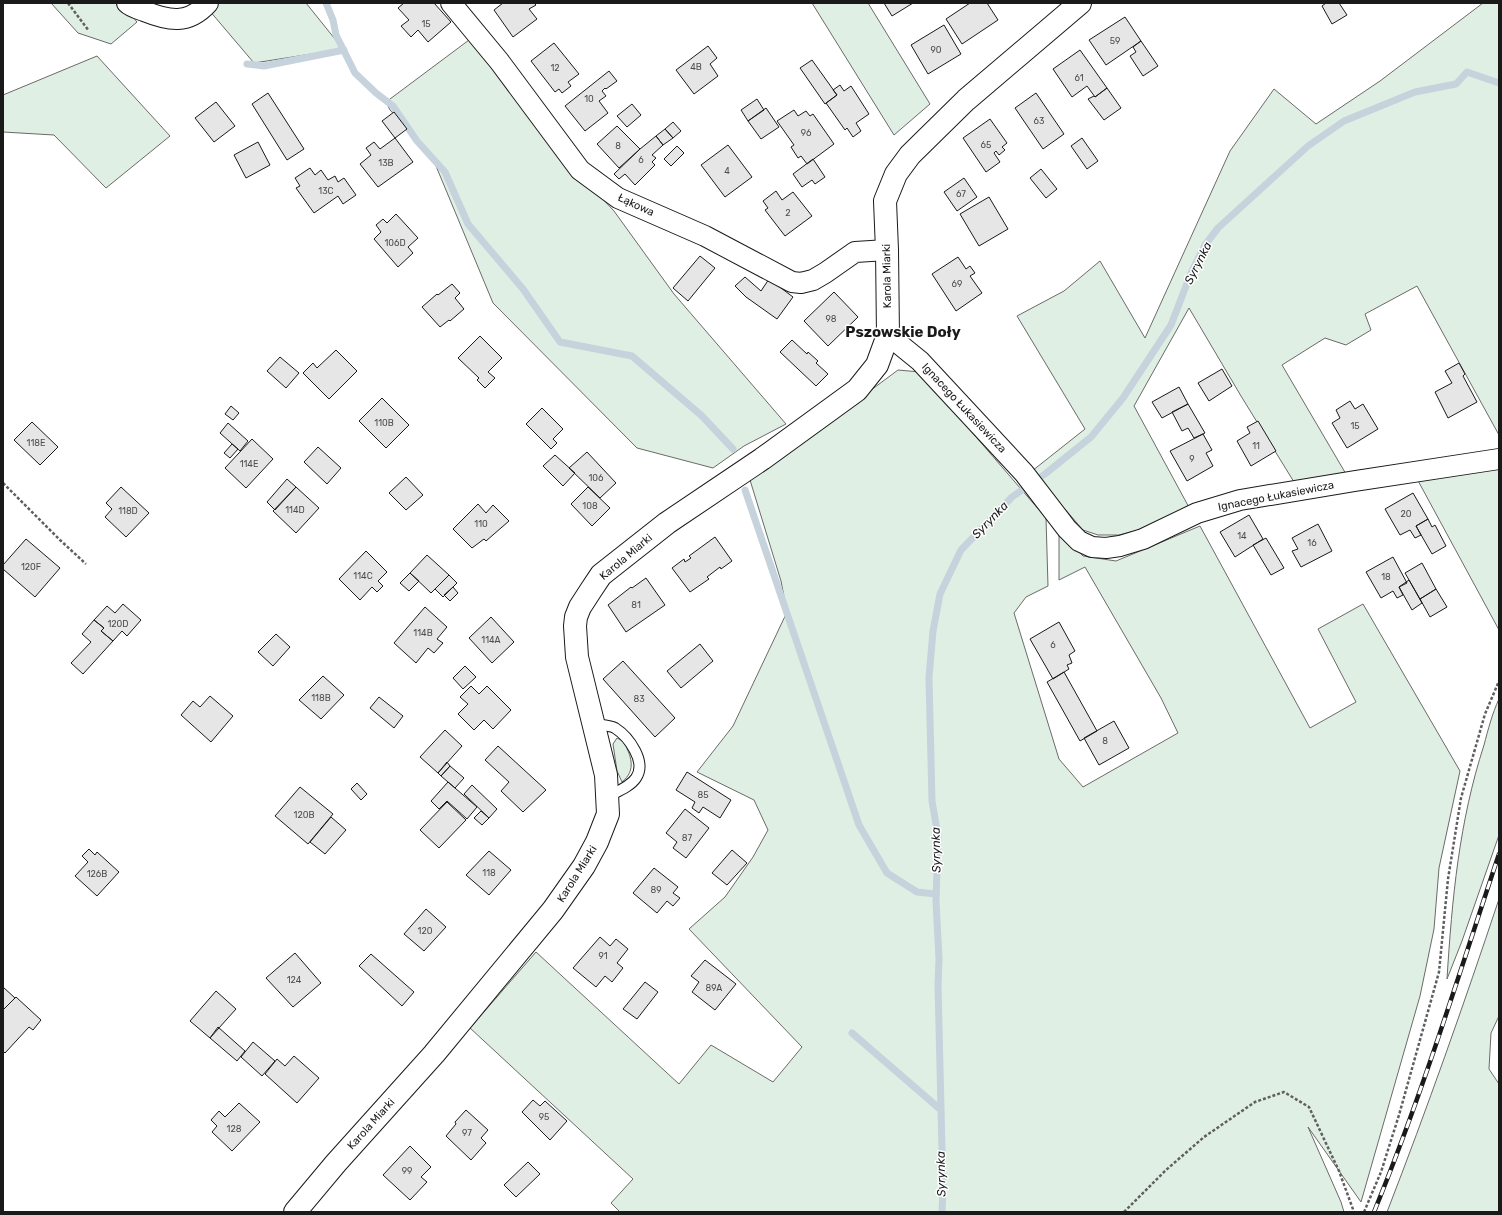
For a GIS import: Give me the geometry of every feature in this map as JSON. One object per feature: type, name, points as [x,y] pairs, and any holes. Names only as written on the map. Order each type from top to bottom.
[{"type":"street","points":[[127,3],[169,20],[192,17],[208,3]]},
{"type":"street","name":"Łąkowa","points":[[451,3],[499,61],[580,170],[618,198],[705,236],[792,282],[801,283],[813,280],[825,274],[855,252],[887,250]]},
{"type":"street","name":"Karola Miarki","points":[[295,1212],[336,1163],[434,1054],[553,910],[584,866],[597,842],[608,814],[606,775],[594,724],[584,691],[577,657],[575,626],[576,617],[580,607],[602,575],[667,523],[762,459],[857,390],[877,365],[888,335],[885,201],[896,174],[910,155],[966,100],[1080,3]]},
{"type":"street","name":"Ignacego Łukasiewicza","points":[[888,335],[920,361],[1024,473],[1079,541],[1092,547],[1106,548],[1120,546],[1143,539],[1197,513],[1240,500],[1499,459]]},
{"type":"lane","points":[[594,724],[614,727],[627,738],[635,748],[639,766],[636,778],[631,783],[607,797]]},
{"type":"path","points":[[68,3],[89,31]]},
{"type":"path","points":[[3,483],[86,564]]},
{"type":"path","points":[[1364,1212],[1381,1172],[1399,1115],[1439,972],[1448,880],[1461,798],[1486,714],[1499,681]]},
{"type":"path","points":[[1124,1212],[1166,1170],[1204,1137],[1255,1102],[1284,1092],[1309,1107],[1339,1171],[1354,1212]]},
{"type":"green space","points":[[51,3],[121,3],[137,22],[111,44],[78,33]]},
{"type":"green space","points":[[203,3],[306,3],[343,49],[254,63]]},
{"type":"green space","points":[[812,3],[868,3],[930,104],[894,135]]},
{"type":"green space","points":[[1483,3],[1499,3],[1499,435],[1417,286],[1365,314],[1371,330],[1346,345],[1325,338],[1282,365],[1346,474],[1294,482],[1189,308],[1134,406],[1191,511],[1147,528],[1119,535],[1098,535],[1083,530],[1032,471],[1085,429],[1017,316],[1064,291],[1100,261],[1145,338],[1230,151],[1274,89],[1316,124],[1380,81]]},
{"type":"green space","points":[[473,37],[538,130],[614,211],[674,294],[786,424],[744,446],[713,468],[637,448],[493,303],[431,154],[390,110],[386,102]]},
{"type":"green space","points":[[97,56],[170,136],[106,188],[54,135],[3,132],[3,95]]},
{"type":"green space","points":[[898,370],[920,372],[1046,518],[1048,586],[1026,597],[1014,613],[1059,759],[1083,787],[1178,733],[1161,698],[1085,567],[1059,580],[1059,531],[1083,556],[1116,561],[1200,526],[1310,728],[1356,702],[1318,629],[1363,604],[1460,771],[1439,868],[1434,929],[1420,996],[1361,1202],[1308,1127],[1344,1212],[620,1212],[611,1203],[633,1179],[470,1028],[536,952],[679,1084],[711,1045],[773,1082],[802,1047],[689,929],[725,897],[753,857],[768,830],[754,800],[697,772],[733,726],[787,612],[781,581],[750,480]]},
{"type":"green space","points":[[1499,466],[1499,630],[1416,477]]},
{"type":"green space","points":[[1499,699],[1499,835],[1462,941],[1447,979],[1454,890],[1468,803],[1490,722]]},
{"type":"green space","points":[[617,738],[623,741],[631,762],[630,772],[622,782],[617,771],[613,744]]},
{"type":"green space","points":[[1499,899],[1499,1016],[1491,1033],[1489,1069],[1499,1084],[1499,1212],[1387,1212],[1445,1056]]},
{"type":"building","points":[[404,3],[434,3],[451,22],[428,42],[418,30],[411,37],[401,26],[409,20],[398,8]]},
{"type":"building","points":[[503,3],[534,3],[536,5],[529,9],[537,19],[513,37],[494,10]]},
{"type":"building","points":[[884,3],[913,3],[892,16]]},
{"type":"building","points":[[970,3],[987,3],[998,20],[962,44],[946,19]]},
{"type":"building","points":[[1326,3],[1339,3],[1347,15],[1332,24],[1322,6]]},
{"type":"building","points":[[1125,17],[1141,41],[1106,65],[1089,40]]},
{"type":"building","points":[[944,25],[961,54],[928,74],[911,45]]},
{"type":"building","points":[[1141,41],[1158,66],[1143,76],[1130,56],[1136,52],[1133,47]]},
{"type":"building","points":[[554,43],[579,74],[568,82],[571,86],[562,93],[559,89],[555,92],[531,61]]},
{"type":"building","points":[[708,46],[717,58],[710,64],[718,76],[694,94],[676,70]]},
{"type":"building","points":[[1080,50],[1107,88],[1095,97],[1087,86],[1072,97],[1053,69]]},
{"type":"building","points":[[812,60],[837,95],[825,104],[800,68]]},
{"type":"building","points":[[609,71],[617,81],[602,91],[606,96],[599,101],[608,113],[585,131],[565,106]]},
{"type":"building","points":[[840,85],[844,91],[851,86],[869,114],[856,123],[861,131],[853,137],[847,128],[845,130],[826,103],[837,95],[833,90]]},
{"type":"building","points":[[1107,88],[1121,108],[1104,120],[1088,99],[1094,96],[1095,97]]},
{"type":"building","points":[[268,93],[304,149],[287,160],[252,104]]},
{"type":"building","points":[[1036,93],[1064,134],[1043,149],[1015,108]]},
{"type":"building","points":[[757,99],[764,110],[748,121],[741,110]]},
{"type":"building","points":[[216,102],[235,126],[214,142],[195,118]]},
{"type":"building","points":[[632,104],[641,115],[627,127],[617,116]]},
{"type":"building","points":[[766,108],[779,127],[761,139],[748,121]]},
{"type":"building","points":[[794,110],[798,116],[806,111],[810,116],[813,114],[834,144],[807,164],[801,156],[798,158],[791,147],[794,145],[777,121]]},
{"type":"building","points":[[394,112],[407,129],[395,138],[382,121]]},
{"type":"building","points":[[990,119],[1007,143],[1002,147],[1005,150],[999,155],[996,151],[994,153],[1000,162],[986,172],[963,138]]},
{"type":"building","points":[[673,122],[681,131],[673,138],[665,129]]},
{"type":"building","points":[[617,126],[640,149],[619,168],[597,144]]},
{"type":"building","points":[[665,129],[673,138],[663,145],[656,136]]},
{"type":"building","points":[[656,136],[663,145],[652,155],[656,158],[652,162],[655,165],[635,185],[625,174],[619,179],[614,174]]},
{"type":"building","points":[[395,138],[413,162],[378,187],[360,164],[371,155],[366,148],[374,142],[380,149]]},
{"type":"building","points":[[1082,138],[1098,161],[1087,169],[1071,146]]},
{"type":"building","points":[[258,142],[270,165],[246,178],[234,155]]},
{"type":"building","points":[[728,145],[752,177],[725,197],[701,165]]},
{"type":"building","points":[[677,146],[684,153],[671,166],[664,159]]},
{"type":"building","points":[[813,159],[825,177],[815,184],[812,180],[802,187],[793,174]]},
{"type":"building","points":[[310,168],[315,175],[321,170],[328,180],[335,176],[338,182],[344,178],[356,195],[343,204],[338,196],[314,213],[296,188],[300,186],[295,178]]},
{"type":"building","points":[[1041,169],[1057,189],[1046,198],[1030,178]]},
{"type":"building","points":[[964,178],[977,197],[957,211],[944,192]]},
{"type":"building","points":[[776,191],[782,200],[793,192],[812,216],[785,236],[765,210],[768,208],[763,201]]},
{"type":"building","points":[[989,197],[1008,229],[979,246],[960,214]]},
{"type":"building","points":[[396,214],[418,238],[408,247],[413,253],[398,267],[374,239],[381,232],[376,225],[383,219],[387,223]]},
{"type":"building","points":[[700,256],[715,268],[688,301],[673,288]]},
{"type":"building","points":[[958,257],[966,269],[970,266],[975,273],[970,276],[982,293],[956,311],[932,274]]},
{"type":"building","points":[[745,277],[761,291],[769,279],[793,297],[777,319],[746,297],[735,286]]},
{"type":"building","points":[[452,284],[460,293],[455,298],[464,309],[440,327],[422,307]]},
{"type":"building","points":[[834,292],[858,317],[828,346],[804,321]]},
{"type":"building","points":[[480,336],[502,358],[488,372],[495,378],[485,388],[477,380],[479,378],[458,358]]},
{"type":"building","points":[[792,340],[807,354],[808,352],[818,361],[816,363],[828,374],[816,386],[780,352]]},
{"type":"building","points":[[336,350],[357,371],[329,399],[303,373],[313,363],[317,368]]},
{"type":"building","points":[[280,357],[299,373],[286,388],[267,371]]},
{"type":"building","points":[[1459,363],[1465,374],[1463,376],[1477,402],[1448,418],[1435,392],[1452,383],[1445,371]]},
{"type":"building","points":[[1222,369],[1232,386],[1209,401],[1198,383]]},
{"type":"building","points":[[1179,387],[1188,404],[1162,418],[1152,402]]},
{"type":"building","points":[[382,398],[409,425],[386,448],[359,421]]},
{"type":"building","points":[[1350,401],[1355,409],[1363,404],[1378,429],[1347,448],[1332,423],[1340,418],[1336,410]]},
{"type":"building","points":[[1188,404],[1205,433],[1194,438],[1188,428],[1182,431],[1172,412]]},
{"type":"building","points":[[231,406],[239,413],[233,420],[225,414]]},
{"type":"building","points":[[542,408],[563,429],[553,439],[557,443],[551,449],[526,424]]},
{"type":"building","points":[[1258,421],[1276,451],[1251,466],[1237,441],[1250,433],[1247,427]]},
{"type":"building","points":[[32,422],[58,447],[40,465],[14,440]]},
{"type":"building","points":[[228,423],[248,441],[240,451],[220,433]]},
{"type":"building","points":[[1203,434],[1212,450],[1206,453],[1213,466],[1187,481],[1170,451]]},
{"type":"building","points":[[252,439],[273,459],[246,488],[225,468]]},
{"type":"building","points":[[232,444],[238,449],[230,458],[224,453]]},
{"type":"building","points":[[318,447],[341,468],[327,484],[304,462]]},
{"type":"building","points":[[587,452],[616,483],[600,498],[569,468]]},
{"type":"building","points":[[555,455],[575,473],[563,486],[543,466]]},
{"type":"building","points":[[406,477],[423,495],[406,510],[389,493]]},
{"type":"building","points":[[287,479],[296,487],[275,510],[267,502]]},
{"type":"building","points":[[121,487],[149,513],[126,537],[105,517],[112,509],[106,503]]},
{"type":"building","points":[[296,487],[319,508],[296,533],[273,511]]},
{"type":"building","points":[[588,487],[610,508],[592,526],[571,504]]},
{"type":"building","points":[[1413,493],[1428,519],[1416,526],[1421,535],[1415,538],[1410,530],[1400,535],[1385,509]]},
{"type":"building","points":[[478,504],[486,513],[493,505],[509,521],[486,541],[484,539],[472,548],[453,529]]},
{"type":"building","points":[[1249,515],[1263,539],[1235,557],[1220,532]]},
{"type":"building","points":[[1428,519],[1432,527],[1435,525],[1446,546],[1432,554],[1416,526]]},
{"type":"building","points":[[1318,524],[1332,551],[1301,567],[1292,551],[1298,549],[1292,538]]},
{"type":"building","points":[[715,537],[732,561],[721,569],[720,567],[707,577],[709,579],[690,592],[672,568],[684,559],[685,562],[691,558],[689,556]]},
{"type":"building","points":[[1266,538],[1284,568],[1271,575],[1253,545]]},
{"type":"building","points":[[26,539],[60,568],[35,597],[3,569],[3,565]]},
{"type":"building","points":[[366,551],[387,572],[378,581],[383,586],[377,592],[372,587],[360,600],[339,579]]},
{"type":"building","points":[[427,555],[449,575],[431,593],[410,573]]},
{"type":"building","points":[[1393,557],[1407,583],[1399,587],[1403,595],[1397,598],[1393,591],[1381,598],[1366,572]]},
{"type":"building","points":[[1422,563],[1436,589],[1420,599],[1405,573]]},
{"type":"building","points":[[410,573],[419,581],[409,591],[400,583]]},
{"type":"building","points":[[449,575],[457,583],[443,597],[435,589]]},
{"type":"building","points":[[646,578],[665,605],[626,632],[608,605],[631,587],[632,588]]},
{"type":"building","points":[[1409,580],[1422,603],[1412,610],[1399,587]]},
{"type":"building","points":[[453,587],[458,593],[450,601],[444,595]]},
{"type":"building","points":[[1436,589],[1447,607],[1430,617],[1420,599]]},
{"type":"building","points":[[123,604],[141,620],[127,636],[122,631],[113,641],[101,631],[104,628],[94,620],[107,606],[115,613]]},
{"type":"building","points":[[425,607],[447,627],[437,639],[443,643],[434,653],[428,648],[416,663],[394,643]]},
{"type":"building","points":[[491,617],[514,642],[492,663],[469,638]]},
{"type":"building","points":[[94,620],[104,628],[101,631],[113,641],[83,674],[71,663],[91,642],[82,634]]},
{"type":"building","points":[[1059,622],[1075,651],[1069,655],[1072,663],[1067,665],[1069,669],[1053,679],[1030,639]]},
{"type":"building","points":[[276,634],[290,647],[273,666],[258,652]]},
{"type":"building","points":[[700,644],[713,661],[681,688],[667,671]]},
{"type":"building","points":[[623,661],[675,718],[655,737],[603,679]]},
{"type":"building","points":[[465,666],[476,677],[463,689],[453,678]]},
{"type":"building","points":[[1064,672],[1097,731],[1080,741],[1047,682]]},
{"type":"building","points":[[323,676],[344,695],[321,719],[299,700]]},
{"type":"building","points":[[471,686],[479,694],[487,686],[511,710],[493,729],[484,720],[474,730],[458,714],[468,704],[460,697]]},
{"type":"building","points":[[210,696],[233,716],[211,742],[181,715],[193,701],[200,707]]},
{"type":"building","points":[[379,697],[403,716],[394,728],[370,708]]},
{"type":"building","points":[[1114,721],[1129,748],[1099,765],[1084,738]]},
{"type":"building","points":[[445,730],[462,746],[438,773],[420,757]]},
{"type":"building","points":[[498,746],[546,790],[523,812],[501,791],[509,782],[485,760]]},
{"type":"building","points":[[447,762],[450,766],[441,776],[438,773]]},
{"type":"building","points":[[450,766],[464,778],[455,788],[441,776]]},
{"type":"building","points":[[687,772],[731,800],[720,818],[703,807],[699,813],[692,808],[695,802],[676,790]]},
{"type":"building","points":[[448,782],[477,807],[467,819],[447,801],[439,809],[431,801]]},
{"type":"building","points":[[357,783],[367,794],[361,800],[351,789]]},
{"type":"building","points":[[472,785],[497,809],[489,818],[464,794]]},
{"type":"building","points":[[300,787],[333,814],[308,844],[275,816]]},
{"type":"building","points":[[447,802],[466,820],[439,848],[420,830]]},
{"type":"building","points":[[685,809],[709,828],[686,858],[673,848],[677,842],[666,833]]},
{"type":"building","points":[[481,811],[489,818],[482,825],[474,818]]},
{"type":"building","points":[[331,817],[346,830],[325,854],[310,842]]},
{"type":"building","points":[[89,849],[95,855],[97,852],[119,872],[97,896],[75,876],[88,862],[82,856]]},
{"type":"building","points":[[732,850],[747,863],[727,885],[712,873]]},
{"type":"building","points":[[489,851],[511,870],[489,895],[466,875]]},
{"type":"building","points":[[654,868],[678,887],[673,893],[680,898],[673,906],[667,901],[657,913],[633,893]]},
{"type":"building","points":[[426,909],[446,927],[424,951],[404,934]]},
{"type":"building","points":[[600,937],[610,946],[616,939],[628,949],[617,963],[623,968],[612,982],[605,976],[596,987],[573,968]]},
{"type":"building","points":[[295,953],[321,983],[293,1007],[266,978]]},
{"type":"building","points":[[371,954],[414,992],[402,1006],[359,966]]},
{"type":"building","points":[[705,960],[736,984],[715,1010],[692,992],[699,982],[691,976]]},
{"type":"building","points":[[645,982],[658,992],[637,1019],[623,1009]]},
{"type":"building","points":[[3,987],[15,998],[3,1010]]},
{"type":"building","points":[[216,991],[236,1009],[210,1038],[190,1021]]},
{"type":"building","points":[[16,997],[41,1020],[33,1030],[29,1027],[5,1053],[3,1051],[3,1010]]},
{"type":"building","points":[[218,1027],[245,1051],[237,1061],[210,1038]]},
{"type":"building","points":[[253,1042],[275,1061],[262,1076],[241,1057]]},
{"type":"building","points":[[294,1056],[319,1078],[297,1103],[265,1074],[277,1059],[285,1066]]},
{"type":"building","points":[[533,1100],[540,1106],[545,1101],[567,1121],[550,1140],[522,1112]]},
{"type":"building","points":[[239,1103],[260,1122],[232,1151],[212,1132],[217,1126],[211,1120],[219,1111],[225,1117]]},
{"type":"building","points":[[466,1110],[488,1130],[481,1138],[486,1143],[471,1160],[446,1136],[456,1124],[455,1122]]},
{"type":"building","points":[[410,1146],[431,1167],[421,1177],[427,1182],[410,1200],[383,1175]]},
{"type":"building","points":[[528,1162],[540,1174],[516,1197],[504,1185]]},
{"type":"waterway","points":[[326,3],[333,20],[336,35],[355,73],[376,93],[393,106],[417,141],[445,172],[468,224],[523,289],[560,342],[632,356],[702,416],[733,449]]},
{"type":"waterway","points":[[247,64],[264,66],[344,50]]},
{"type":"waterway","name":"Syrynka","points":[[942,1212],[943,1190],[938,986],[939,959],[936,901],[938,836],[932,801],[929,677],[933,631],[940,594],[961,550],[1012,497],[1045,474],[1091,437],[1123,398],[1171,325],[1191,273],[1205,245],[1218,228],[1308,146],[1344,121],[1415,92],[1456,84],[1467,72],[1499,83]]},
{"type":"waterway","points":[[745,490],[859,825],[887,873],[917,892],[936,894]]},
{"type":"waterway","points":[[852,1033],[941,1110]]},
{"type":"railway","points":[[1374,1212],[1392,1168],[1424,1079],[1499,854]]},
{"type":"district","name":"Pszowskie Doły","points":[[903,332]]}]
